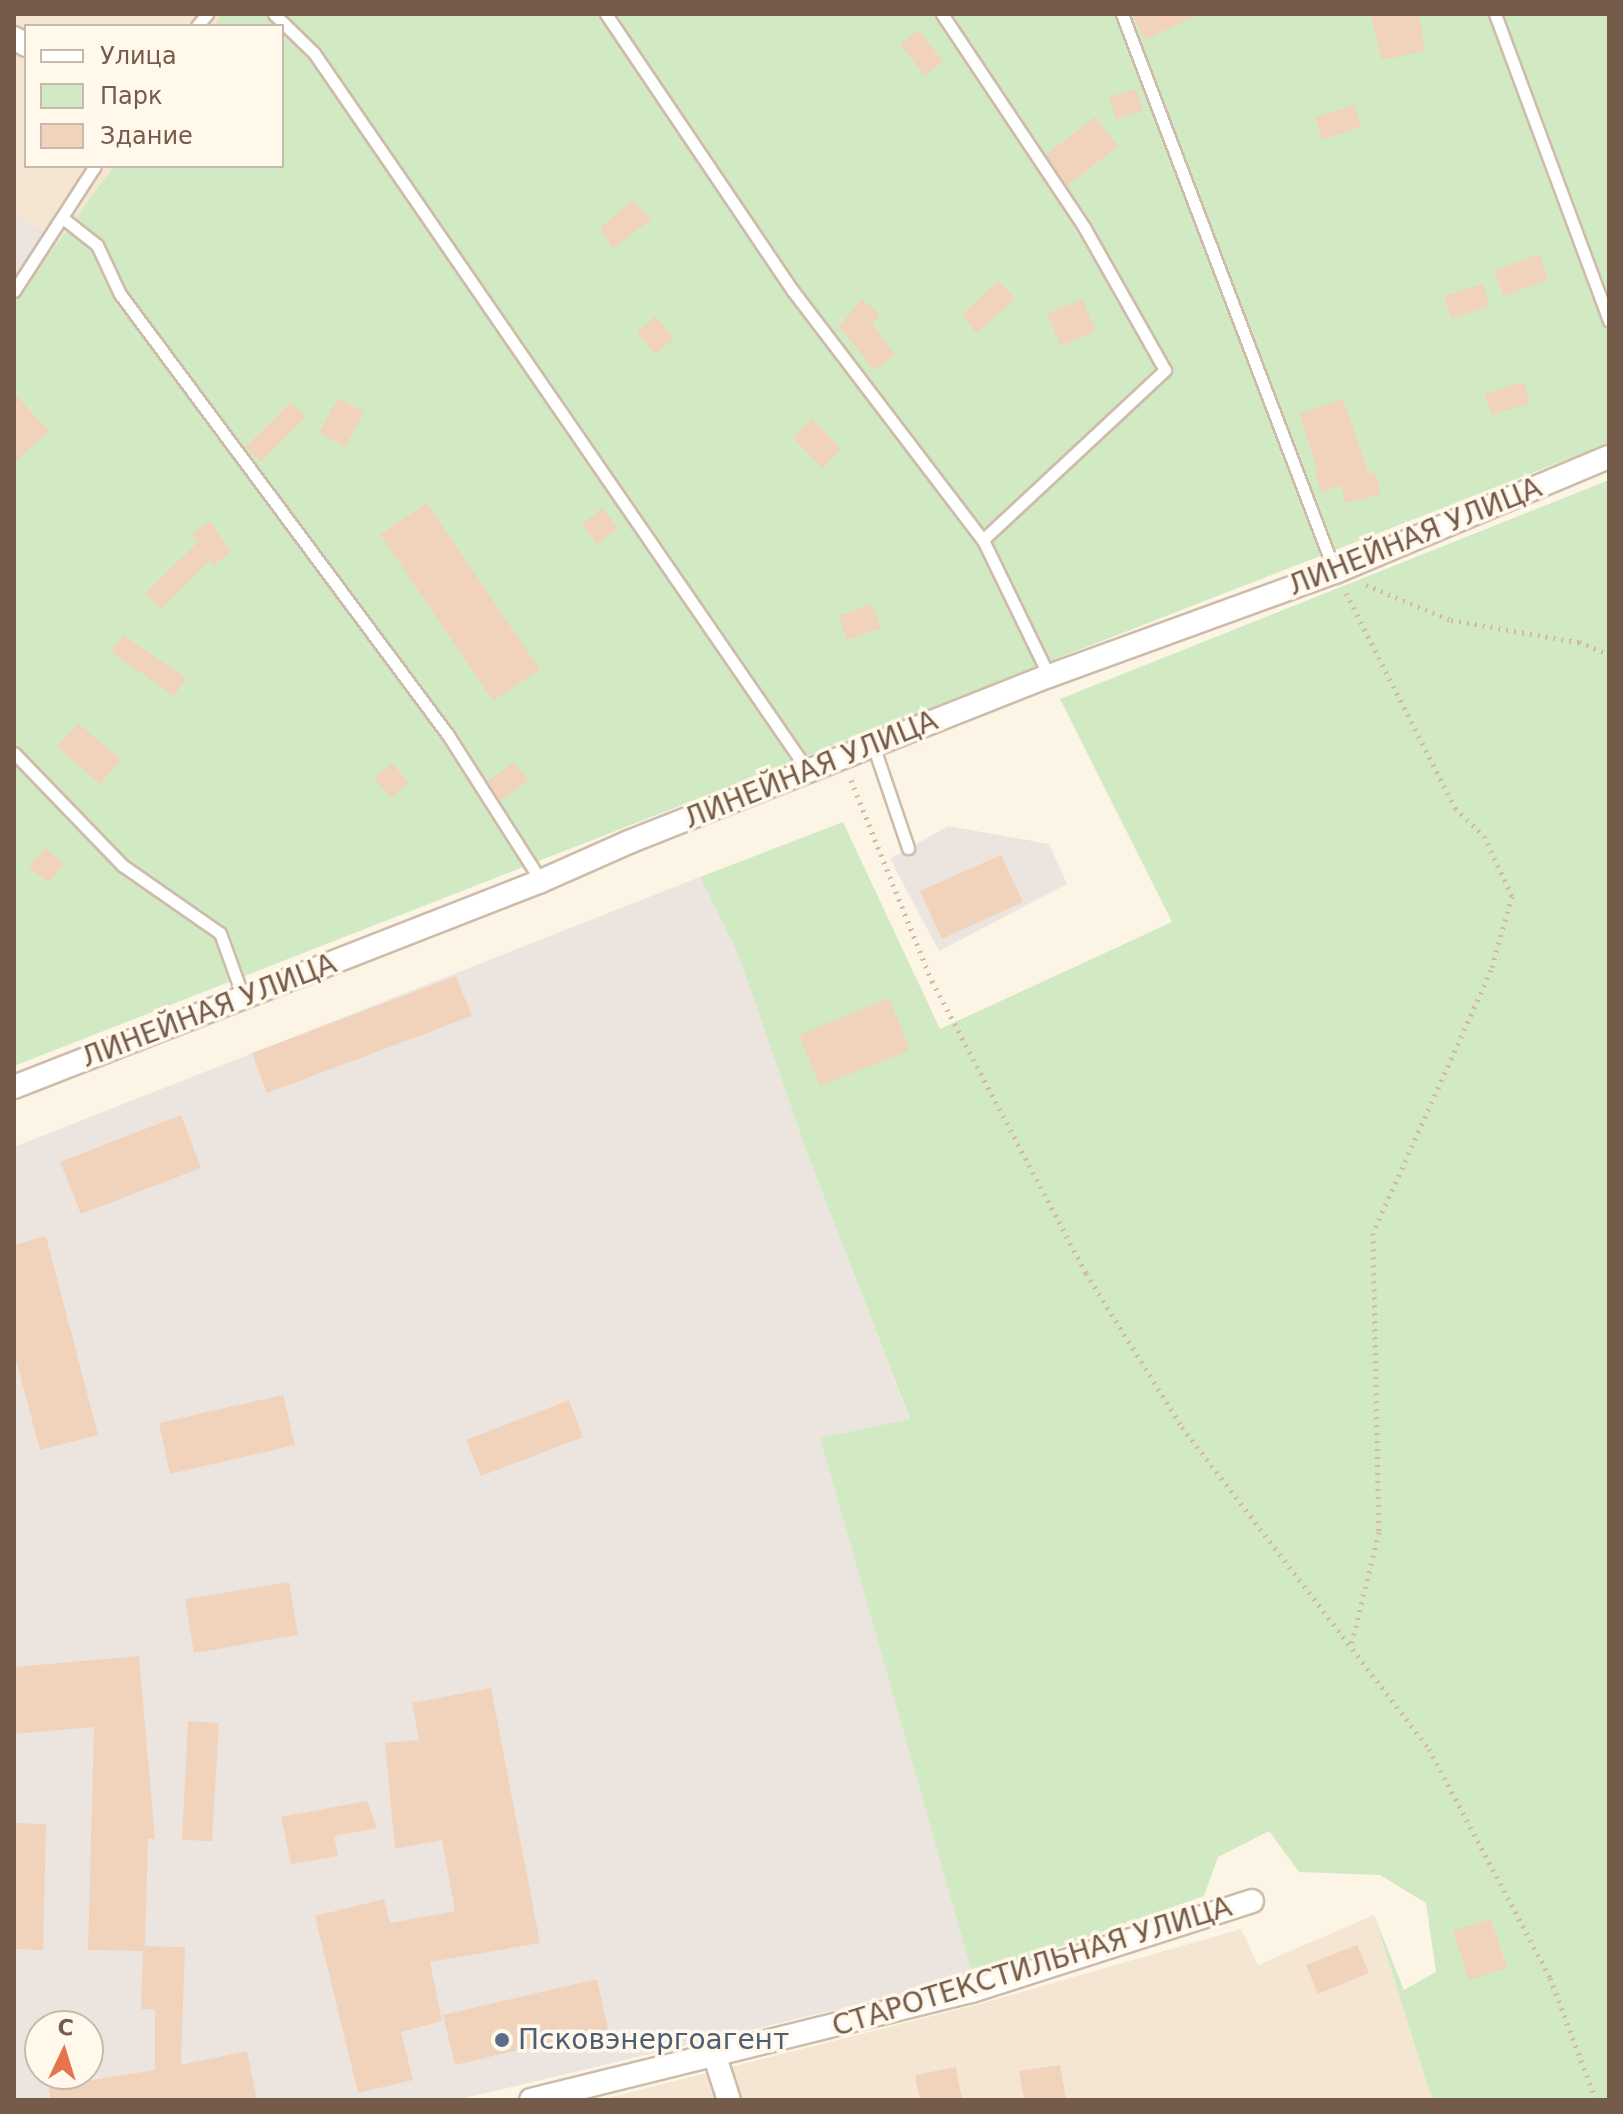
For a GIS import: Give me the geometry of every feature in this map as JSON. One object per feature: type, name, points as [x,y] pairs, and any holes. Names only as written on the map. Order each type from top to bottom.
[{"type":"street","name":"ЛИНЕЙНАЯ УЛИЦА","points":[[14,1087],[541,881],[629,842],[1049,676],[1335,572],[1609,457]]},
{"type":"street","name":"СТАРОТЕКСТИЛЬНАЯ УЛИЦА","points":[[531,2100],[715,2057],[972,1991],[1252,1901]]},
{"type":"street","points":[[715,2057],[729,2100]]},
{"type":"lane","points":[[274,14],[314,53],[808,771]]},
{"type":"lane","points":[[606,14],[793,291],[983,540],[1049,676]]},
{"type":"lane","points":[[942,14],[1084,227],[1165,370],[983,540]]},
{"type":"lane","points":[[1122,14],[1335,572]]},
{"type":"lane","points":[[1495,14],[1609,321]]},
{"type":"lane","points":[[14,291],[64,219],[94,168]]},
{"type":"lane","points":[[64,219],[97,245],[120,294],[448,735],[541,881]]},
{"type":"lane","points":[[873,745],[908,848]]},
{"type":"lane","points":[[14,753],[122,865],[220,933],[243,997]]},
{"type":"path","points":[[1335,572],[1451,620],[1579,642],[1609,654]]},
{"type":"path","points":[[1335,572],[1455,808],[1484,836],[1512,896],[1491,970],[1373,1233],[1379,1532],[1351,1647]]},
{"type":"path","points":[[842,757],[932,981],[1086,1273],[1182,1427],[1429,1749],[1550,1978],[1596,2100]]},
{"type":"shaded area","points":[[14,14],[222,14],[215,24],[24,24],[24,168],[113,168],[61,239],[14,214]]},
{"type":"shaded area","points":[[14,214],[61,239],[14,302]]},
{"type":"shaded area","points":[[948,826],[1049,844],[1067,884],[939,951],[890,859]]},
{"type":"shaded area","points":[[700,877],[738,954],[807,1153],[910,1420],[820,1438],[973,1977],[456,2100],[14,2100],[14,1147]]},
{"type":"shaded area","points":[[1374,1915],[1432,2100],[600,2100],[976,2005],[1241,1929],[1258,1965]]},
{"type":"green space","points":[[222,14],[1609,14],[1609,443],[14,1066],[14,302],[113,168],[284,168],[284,24],[215,24]]},
{"type":"green space","points":[[1609,480],[1609,2100],[1432,2100],[1374,1915],[1404,1990],[1436,1972],[1426,1903],[1380,1875],[1299,1872],[1269,1831],[1218,1857],[1204,1896],[973,1977],[820,1438],[910,1419],[807,1153],[738,954],[700,877],[843,822],[940,1029],[1172,922],[1060,699]]},
{"type":"building","points":[[1132,14],[1200,14],[1145,40]]},
{"type":"building","points":[[1371,14],[1419,14],[1425,51],[1381,60]]},
{"type":"building","points":[[918,30],[943,61],[925,76],[900,44]]},
{"type":"building","points":[[1136,89],[1143,110],[1116,119],[1109,97]]},
{"type":"building","points":[[1354,105],[1361,127],[1322,140],[1315,118]]},
{"type":"building","points":[[1095,117],[1118,146],[1067,186],[1046,155]]},
{"type":"building","points":[[633,200],[651,219],[613,249],[600,228]]},
{"type":"building","points":[[1539,254],[1548,279],[1504,296],[1494,271]]},
{"type":"building","points":[[998,281],[1015,299],[976,334],[962,314]]},
{"type":"building","points":[[1483,284],[1489,306],[1451,319],[1444,296]]},
{"type":"building","points":[[862,299],[880,314],[872,324],[895,355],[874,370],[839,326]]},
{"type":"building","points":[[1082,299],[1096,331],[1061,346],[1047,314]]},
{"type":"building","points":[[656,316],[674,339],[655,354],[637,332]]},
{"type":"building","points":[[1523,382],[1530,403],[1492,415],[1484,394]]},
{"type":"building","points":[[14,393],[49,431],[14,463]]},
{"type":"building","points":[[338,398],[364,412],[345,447],[319,433]]},
{"type":"building","points":[[1343,399],[1369,474],[1376,472],[1380,495],[1345,503],[1342,486],[1321,492],[1314,468],[1317,467],[1299,414]]},
{"type":"building","points":[[291,402],[306,417],[260,462],[245,447]]},
{"type":"building","points":[[812,419],[841,449],[822,468],[793,437]]},
{"type":"building","points":[[427,503],[540,670],[493,701],[380,534]]},
{"type":"building","points":[[603,508],[618,528],[597,544],[582,524]]},
{"type":"building","points":[[210,521],[231,552],[213,565],[210,560],[161,609],[145,594],[198,542],[192,533]]},
{"type":"building","points":[[872,604],[881,628],[847,640],[839,616]]},
{"type":"building","points":[[123,635],[186,678],[174,696],[111,652]]},
{"type":"building","points":[[78,723],[121,760],[100,784],[57,747]]},
{"type":"building","points":[[514,762],[528,780],[500,801],[488,781]]},
{"type":"building","points":[[392,763],[409,783],[391,798],[374,778]]},
{"type":"building","points":[[45,848],[64,864],[48,883],[29,867]]},
{"type":"building","points":[[1001,855],[1023,902],[942,939],[920,891]]},
{"type":"building","points":[[456,976],[472,1016],[267,1093],[252,1053]]},
{"type":"building","points":[[889,998],[910,1050],[820,1086],[799,1035]]},
{"type":"building","points":[[181,1115],[201,1168],[81,1214],[60,1162]]},
{"type":"building","points":[[46,1236],[98,1435],[40,1450],[14,1353],[14,1245]]},
{"type":"building","points":[[283,1395],[295,1445],[170,1474],[159,1423]]},
{"type":"building","points":[[569,1400],[583,1437],[481,1476],[466,1440]]},
{"type":"building","points":[[289,1582],[298,1635],[194,1653],[185,1599]]},
{"type":"building","points":[[139,1656],[155,1839],[148,1839],[145,1946],[185,1947],[181,2065],[247,2051],[257,2100],[50,2100],[49,2090],[104,2090],[104,2078],[155,2070],[155,2009],[141,2009],[143,1951],[88,1950],[94,1727],[14,1734],[14,1667]]},
{"type":"building","points":[[491,1688],[540,1943],[430,1962],[442,2021],[401,2032],[413,2080],[358,2093],[315,1916],[384,1899],[390,1923],[455,1911],[442,1840],[395,1849],[385,1743],[419,1740],[412,1703]]},
{"type":"building","points":[[188,1721],[219,1723],[212,1841],[182,1840]]},
{"type":"building","points":[[367,1801],[377,1828],[334,1836],[338,1856],[291,1864],[281,1817]]},
{"type":"building","points":[[14,1823],[46,1824],[43,1950],[14,1949]]},
{"type":"building","points":[[1491,1919],[1507,1968],[1469,1980],[1453,1931]]},
{"type":"building","points":[[1357,1945],[1369,1973],[1318,1994],[1306,1965]]},
{"type":"building","points":[[597,1979],[608,2029],[455,2065],[443,2015]]},
{"type":"building","points":[[1060,2065],[1066,2100],[1024,2100],[1019,2071]]},
{"type":"building","points":[[956,2067],[962,2100],[920,2100],[915,2075]]},
{"type":"place","name":"Псковэнергоагент","points":[[502,2040]]}]
